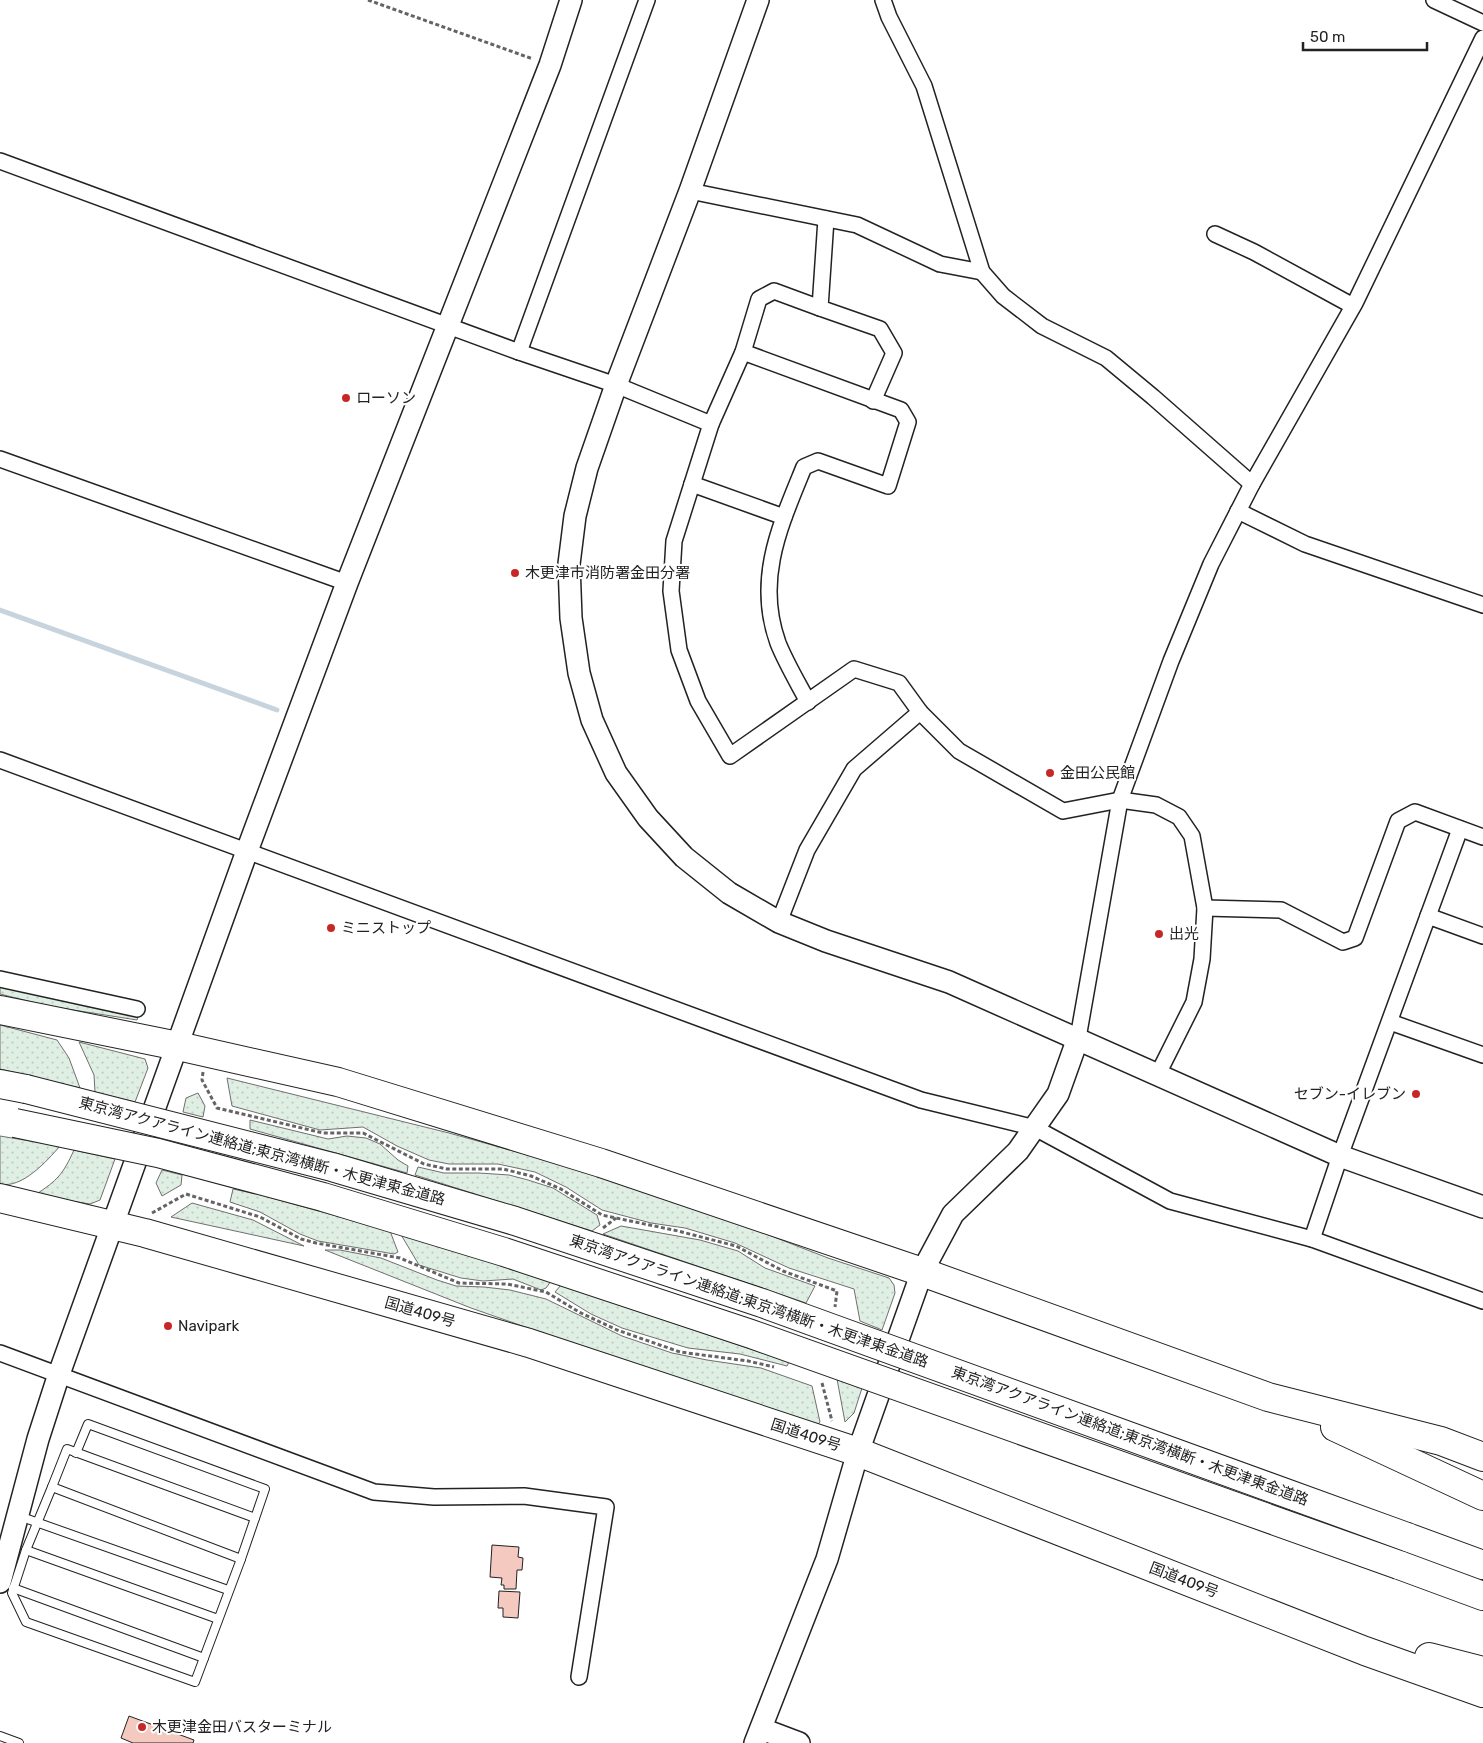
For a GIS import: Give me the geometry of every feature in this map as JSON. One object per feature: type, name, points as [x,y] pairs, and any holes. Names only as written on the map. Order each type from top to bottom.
[{"type":"highway","points":[[0,1010],[178,1046],[338,1082],[601,1163],[922,1272],[1268,1397],[1483,1496]]},
{"type":"highway","name":"東京湾アクアライン連絡道;東京湾横断・木更津東金道路","points":[[13,1086],[323,1164],[515,1221],[762,1303],[1483,1565]]},
{"type":"highway","name":"東京湾アクアライン連絡道;東京湾横断・木更津東金道路","points":[[7,1122],[158,1153],[323,1197],[504,1252],[761,1338],[1483,1596]]},
{"type":"highway","name":"国道409号","points":[[0,1198],[112,1224],[529,1343],[858,1452],[1365,1651],[1483,1693]]},
{"type":"highway","points":[[1268,1397],[1441,1441],[1483,1457]]},
{"type":"highway","points":[[1248,1605],[1483,1672]]},
{"type":"street","points":[[7,1585],[28,1519],[38,1439],[112,1224],[346,583],[550,65],[571,0]]},
{"type":"street","points":[[519,352],[647,0]]},
{"type":"street","points":[[758,0],[690,191],[616,385],[587,468],[575,516],[569,564],[571,618],[579,673],[592,720],[616,773],[648,818],[684,857],[729,893],[779,922],[826,941],[949,982],[1340,1156],[1483,1207]]},
{"type":"street","points":[[883,0],[889,17],[924,86],[982,272],[1003,296],[1042,326],[1106,358],[1252,484]]},
{"type":"street","points":[[1434,0],[1483,23]]},
{"type":"street","points":[[799,1743],[758,1736],[827,1559],[858,1452],[922,1272],[953,1214],[1018,1151],[1058,1094],[1078,1038],[1120,800],[1175,652],[1211,564],[1252,484],[1353,306],[1483,38]]},
{"type":"street","points":[[0,161],[519,352],[616,385],[711,424]]},
{"type":"street","points":[[690,191],[857,225],[940,264],[982,272]]},
{"type":"street","points":[[820,308],[826,219]]},
{"type":"street","points":[[1215,234],[1254,252],[1353,306]]},
{"type":"street","points":[[873,401],[894,353],[880,329],[774,291],[759,300],[743,352],[711,424],[674,541],[672,591],[679,650],[698,701],[730,756],[854,669],[899,683],[920,712],[959,751],[1063,811],[1120,800],[1156,805],[1179,817],[1192,836],[1205,908],[1202,959],[1194,1002],[1157,1076]]},
{"type":"street","points":[[743,352],[901,410],[908,422],[888,486],[818,461],[804,467],[784,517],[770,567],[769,605],[778,644],[808,702]]},
{"type":"street","points":[[0,459],[346,583]]},
{"type":"street","points":[[692,484],[784,517]]},
{"type":"street","points":[[1238,511],[1305,544],[1483,605]]},
{"type":"street","points":[[779,922],[807,850],[854,769],[920,712]]},
{"type":"street","points":[[0,760],[921,1100],[1035,1128],[1170,1201],[1312,1239],[1483,1302]]},
{"type":"street","points":[[1205,908],[1281,910],[1343,942],[1355,938],[1398,821],[1415,812],[1483,837]]},
{"type":"street","points":[[1312,1239],[1340,1156],[1460,829]]},
{"type":"street","points":[[1428,916],[1483,936]]},
{"type":"street","points":[[0,979],[137,1008]]},
{"type":"street","points":[[1390,1022],[1483,1054]]},
{"type":"street","points":[[0,1353],[374,1492],[434,1497],[524,1496],[606,1507],[579,1677]]},
{"type":"lane","points":[[7,1585],[26,1622],[195,1682],[265,1490],[88,1424],[76,1453]]},
{"type":"lane","points":[[7,1585],[26,1550],[28,1519],[52,1487],[66,1449],[255,1518]]},
{"type":"lane","points":[[52,1487],[241,1559]]},
{"type":"lane","points":[[28,1519],[228,1590]]},
{"type":"lane","points":[[26,1550],[218,1619]]},
{"type":"lane","points":[[7,1585],[204,1658]]},
{"type":"lane","points":[[0,1736],[19,1743]]},
{"type":"path","points":[[368,0],[550,65]]},
{"type":"path","points":[[208,1053],[202,1080],[217,1108],[323,1133],[363,1133],[384,1143],[404,1156],[431,1166],[447,1169],[502,1169],[531,1176],[561,1189],[602,1215],[678,1231],[736,1246],[783,1271],[837,1291],[834,1310]]},
{"type":"path","points":[[151,1214],[186,1194],[260,1217],[301,1238],[316,1243],[400,1258],[459,1283],[507,1284],[546,1292],[579,1312],[617,1330],[680,1352],[748,1361],[776,1368]]},
{"type":"path","points":[[825,1374],[823,1384],[834,1427],[830,1443]]},
{"type":"path","points":[[816,1381],[823,1384]]},
{"type":"green space","points":[[0,980],[139,1014],[137,1020],[48,1006],[0,994]]},
{"type":"green space","points":[[0,1025],[57,1040],[69,1058],[80,1088],[0,1069]]},
{"type":"green space","points":[[79,1042],[145,1059],[148,1068],[135,1102],[95,1092],[94,1075]]},
{"type":"green space","points":[[227,1078],[449,1133],[585,1171],[712,1213],[828,1258],[889,1278],[894,1285],[895,1293],[882,1330],[860,1321],[854,1289],[789,1268],[735,1243],[685,1228],[651,1223],[602,1210],[566,1187],[535,1172],[498,1164],[449,1164],[429,1160],[397,1146],[363,1127],[320,1130],[232,1106]]},
{"type":"green space","points":[[198,1093],[205,1106],[203,1117],[183,1112],[186,1098]]},
{"type":"green space","points":[[250,1120],[328,1139],[347,1136],[366,1138],[380,1144],[408,1166],[407,1173],[250,1129]]},
{"type":"green space","points":[[0,1136],[60,1146],[41,1166],[25,1178],[17,1182],[0,1184]]},
{"type":"green space","points":[[74,1150],[115,1159],[100,1200],[90,1204],[35,1195],[59,1176]]},
{"type":"green space","points":[[418,1167],[444,1173],[509,1175],[528,1180],[553,1188],[597,1215],[600,1225],[592,1231],[415,1175]]},
{"type":"green space","points":[[162,1170],[182,1175],[181,1185],[162,1196],[156,1183]]},
{"type":"green space","points":[[233,1189],[390,1231],[398,1252],[394,1254],[318,1241],[300,1234],[260,1212],[230,1202]]},
{"type":"green space","points":[[192,1203],[253,1220],[304,1246],[171,1217]]},
{"type":"green space","points":[[621,1226],[700,1240],[738,1251],[765,1268],[815,1286],[806,1303],[603,1234]]},
{"type":"green space","points":[[400,1233],[551,1281],[546,1288],[541,1290],[513,1279],[483,1281],[461,1278],[419,1265]]},
{"type":"green space","points":[[325,1250],[340,1250],[381,1258],[456,1286],[510,1290],[546,1299],[622,1336],[672,1353],[761,1368],[812,1386],[820,1422],[814,1428],[471,1308]]},
{"type":"green space","points":[[561,1285],[789,1362],[787,1366],[740,1354],[688,1348],[622,1328],[591,1314],[555,1292]]},
{"type":"green space","points":[[837,1379],[862,1388],[854,1413],[845,1422]]},
{"type":"building","points":[[492,1545],[519,1547],[518,1557],[523,1558],[522,1570],[517,1570],[516,1589],[504,1589],[504,1585],[501,1585],[502,1578],[490,1577]]},
{"type":"building","points":[[499,1591],[520,1592],[518,1618],[503,1617],[503,1608],[498,1608]]},
{"type":"building","name":"木更津金田バスターミナル","points":[[129,1716],[194,1740],[193,1743],[133,1743],[121,1738]]},
{"type":"waterway","points":[[0,610],[277,710]]},
{"type":"place","name":"ローソン","points":[[346,398]]},
{"type":"place","name":"木更津市消防署金田分署","points":[[515,573]]},
{"type":"place","name":"金田公民館","points":[[1050,773]]},
{"type":"place","name":"ミニストップ","points":[[331,928]]},
{"type":"place","name":"出光","points":[[1159,934]]},
{"type":"place","name":"セブン-イレブン","points":[[1416,1094]]},
{"type":"place","name":"Navipark","points":[[168,1326]]},
{"type":"place","name":"木更津金田バスターミナル","points":[[142,1727]]}]
